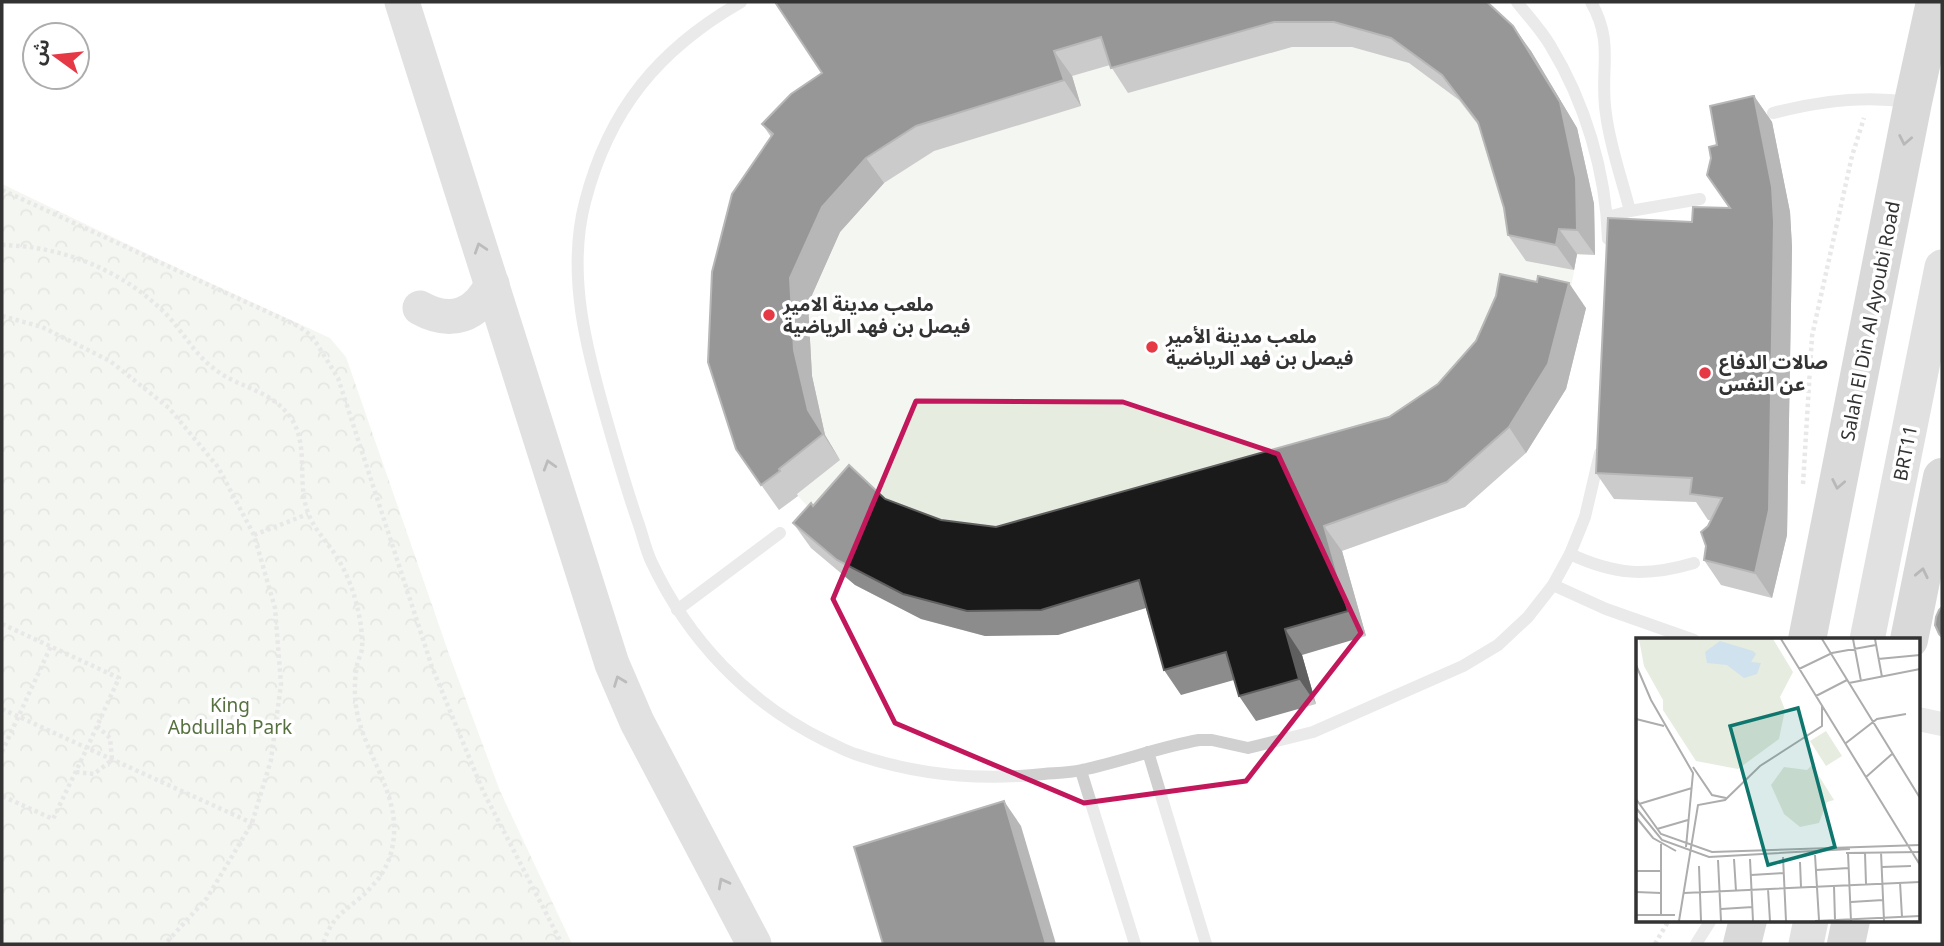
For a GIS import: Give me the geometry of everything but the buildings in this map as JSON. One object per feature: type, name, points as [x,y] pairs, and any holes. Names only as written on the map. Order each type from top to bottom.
[{"type":"main road","points":[[402,2],[602,633],[624,693],[754,944]]},
{"type":"main road","name":"Salah El Din Al Ayoubi Road","points":[[1807,638],[1935,2]]},
{"type":"main road","name":"BRT11","points":[[1867,638],[1942,267]]},
{"type":"main road","points":[[420,308],[443,317],[468,312],[487,296],[492,284]]},
{"type":"main road","points":[[1909,638],[1942,477]]},
{"type":"main road","points":[[1742,944],[1748,922]]},
{"type":"main road","points":[[1806,944],[1811,922]]},
{"type":"main road","points":[[1846,944],[1851,922]]},
{"type":"street","points":[[1920,719],[1942,724]]},
{"type":"lane","points":[[741,2],[681,42],[653,69],[610,132],[584,205],[578,282],[591,364],[650,560],[677,610],[712,656],[753,696],[800,728],[852,753],[906,769],[963,776],[1020,777],[1081,771],[1199,740],[1248,748],[1313,732],[1464,666],[1497,645],[1528,617],[1553,585],[1570,554],[1585,517],[1601,446]]},
{"type":"lane","points":[[1517,2],[1550,44],[1577,98],[1597,155],[1608,217],[1609,255]]},
{"type":"lane","points":[[1591,2],[1605,35],[1603,88],[1606,119],[1630,211]]},
{"type":"lane","points":[[1773,113],[1839,100],[1913,102]]},
{"type":"lane","points":[[1608,217],[1700,199]]},
{"type":"lane","points":[[677,610],[780,533]]},
{"type":"lane","points":[[1570,554],[1593,565],[1618,572],[1670,570],[1694,563]]},
{"type":"lane","points":[[1553,585],[1606,609],[1688,638]]},
{"type":"lane","points":[[1148,752],[1206,944]]},
{"type":"lane","points":[[1081,771],[1135,944]]},
{"type":"lane","points":[[1696,944],[1710,922]]},
{"type":"path","points":[[1802,496],[1812,336],[1852,156],[1872,99]]},
{"type":"path","points":[[2,190],[298,327],[312,336],[330,361],[338,378],[432,667],[457,729],[483,791],[562,944]]},
{"type":"path","points":[[2,245],[35,247],[66,254],[96,265],[124,280],[167,315],[211,367],[235,382],[262,393],[281,406],[299,435],[303,452],[302,487],[308,514],[338,559],[357,603],[362,649],[357,666],[355,702],[359,720],[391,802],[394,826],[394,842],[383,872],[363,895],[341,912],[323,944]]},
{"type":"path","points":[[2,316],[42,327],[110,361],[169,408],[218,467],[254,535],[275,608],[281,684],[271,760],[252,823],[207,898],[164,944]]},
{"type":"path","points":[[254,535],[308,514]]},
{"type":"path","points":[[2,624],[119,678],[53,819],[2,796]]},
{"type":"path","points":[[2,752],[51,646]]},
{"type":"path","points":[[2,709],[252,823]]},
{"type":"path","points":[[97,726],[110,738],[112,760]]},
{"type":"path","points":[[76,772],[94,774],[112,760]]},
{"type":"path","points":[[1655,944],[1668,922]]},
{"type":"highlighted area","points":[[916,401],[1123,402],[1278,454],[1361,633],[1246,781],[1084,803],[895,723],[833,599]]},
{"type":"green space","name":"ملعب مدينة الأمير فيصل بن فهد الرياضية","points":[[1478,2],[1577,128],[1594,204],[1595,255],[1577,255],[1568,304],[1156,605],[1058,635],[985,636],[921,619],[855,585],[811,548],[828,529],[798,496],[779,510],[754,475],[726,387],[840,98]]},
{"type":"green space","name":"King Abdullah Park","points":[[2,184],[330,338],[346,357],[449,654],[500,791],[572,944],[2,944]]},
{"type":"place","name":"ملعب مدينة الامير فيصل بن فهد الرياضية","points":[[769,315]]},
{"type":"place","name":"ملعب مدينة الأمير فيصل بن فهد الرياضية","points":[[1152,347]]},
{"type":"place","name":"صالات الدفاع عن النفس","points":[[1705,373]]}]
